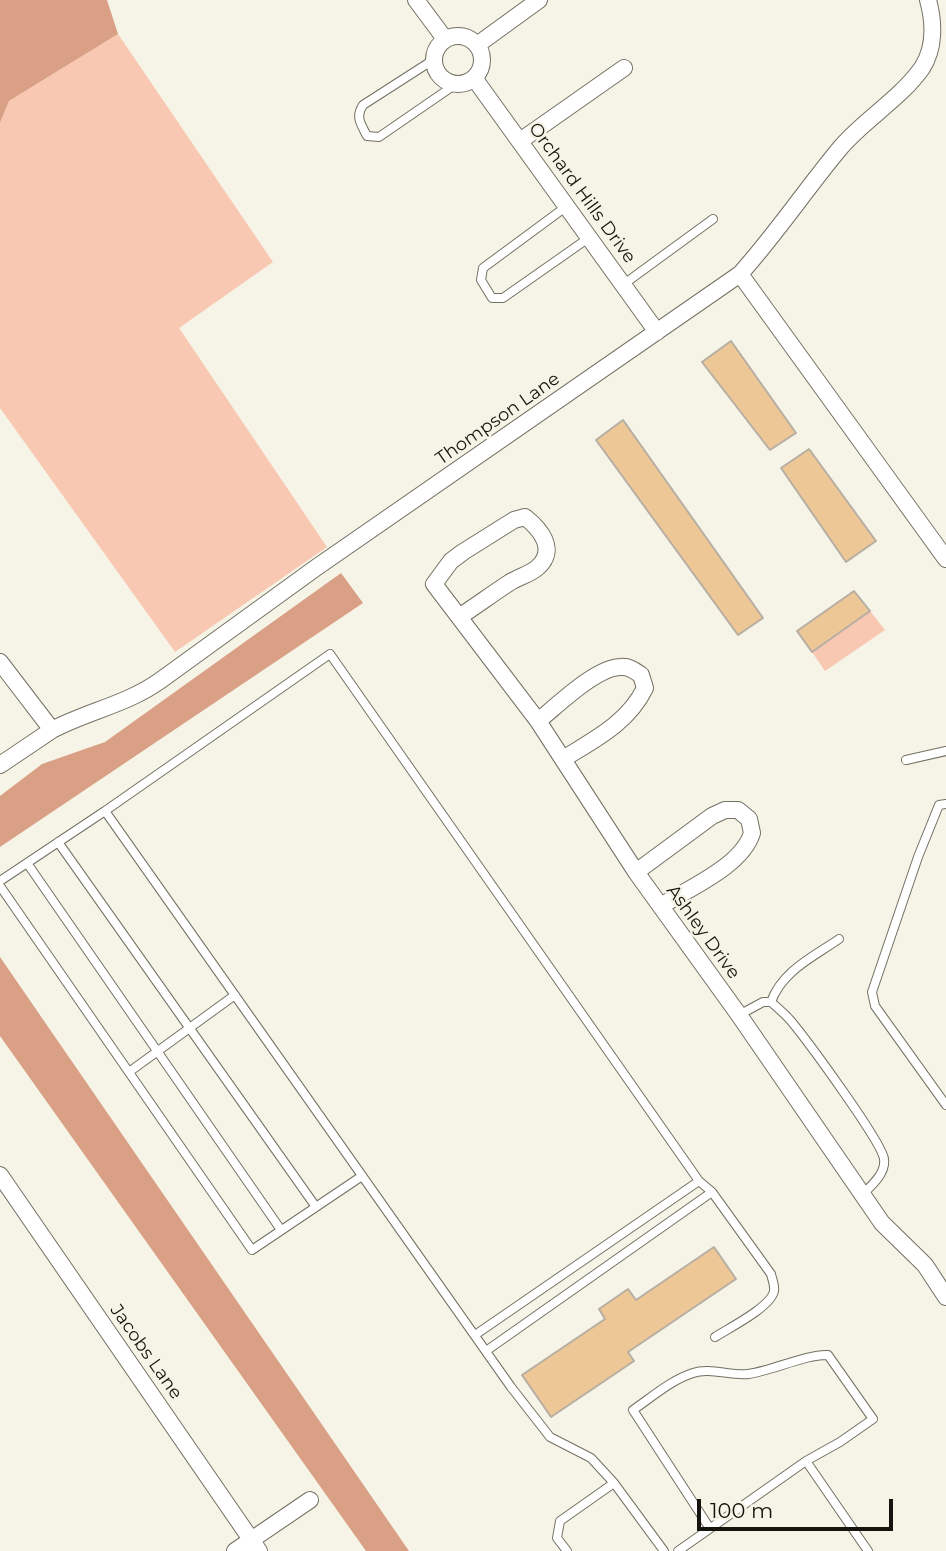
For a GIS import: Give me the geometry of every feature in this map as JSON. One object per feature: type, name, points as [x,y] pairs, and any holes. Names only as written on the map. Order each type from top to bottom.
[{"type":"street","points":[[416,0],[445,39]]},
{"type":"street","points":[[477,46],[539,0]]},
{"type":"street","name":"Thompson Lane","points":[[0,765],[71,720],[121,703],[149,689],[317,567],[740,274],[842,145],[892,100],[922,67],[932,45],[932,13],[928,0]]},
{"type":"street","points":[[463,36],[477,46],[482,56],[482,66],[474,78],[461,85],[443,80],[436,73],[433,60],[438,46],[445,39],[463,36]]},
{"type":"street","points":[[520,141],[624,68]]},
{"type":"street","name":"Orchard Hills Drive","points":[[474,78],[657,332]]},
{"type":"street","points":[[740,274],[946,559]]},
{"type":"street","name":"Ashley Drive","points":[[459,617],[539,566],[545,555],[545,541],[540,530],[525,517],[514,520],[451,561],[434,584],[459,617],[538,721],[636,872],[882,1223],[925,1265],[946,1297]]},
{"type":"street","points":[[0,662],[52,730]]},
{"type":"street","points":[[538,721],[589,680],[603,673],[619,666],[631,668],[641,675],[645,688],[631,712],[615,726],[562,759]]},
{"type":"street","points":[[636,872],[712,816],[725,810],[738,810],[748,819],[752,833],[743,852],[720,870],[661,906]]},
{"type":"street","name":"Jacobs Lane","points":[[0,1175],[256,1546]]},
{"type":"street","points":[[235,1551],[256,1546],[310,1500]]},
{"type":"lane","points":[[433,60],[363,105],[358,114],[368,136],[379,137],[456,84]]},
{"type":"lane","points":[[567,206],[483,268],[481,281],[492,298],[503,298],[590,237]]},
{"type":"lane","points":[[624,284],[713,219]]},
{"type":"lane","points":[[362,1176],[252,1250],[0,883],[330,654],[699,1181],[712,1192],[771,1274],[774,1292],[764,1306],[715,1337]]},
{"type":"lane","points":[[906,760],[946,751]]},
{"type":"lane","points":[[946,804],[939,805],[918,857],[872,992],[875,1006],[946,1105]]},
{"type":"lane","points":[[105,811],[486,1351],[550,1437],[591,1458],[614,1483],[664,1551]]},
{"type":"lane","points":[[58,842],[316,1207]]},
{"type":"lane","points":[[27,863],[281,1230]]},
{"type":"lane","points":[[771,1002],[776,988],[788,975],[839,939]]},
{"type":"lane","points":[[129,1072],[235,995]]},
{"type":"lane","points":[[739,1016],[763,1002],[771,1002],[789,1019],[869,1130],[884,1157],[883,1169],[863,1194]]},
{"type":"lane","points":[[475,1335],[699,1181]]},
{"type":"lane","points":[[486,1351],[712,1192]]},
{"type":"lane","points":[[678,1551],[806,1461],[873,1419],[828,1355],[747,1374],[696,1371],[664,1387],[633,1410],[709,1527]]},
{"type":"lane","points":[[806,1461],[868,1551]]},
{"type":"lane","points":[[566,1551],[557,1538],[560,1521],[614,1483]]},
{"type":"shaded area","points":[[0,0],[107,0],[118,34],[9,101],[0,123]]},
{"type":"shaded area","points":[[118,34],[273,262],[179,328],[327,547],[175,652],[0,408],[0,123],[9,101]]},
{"type":"shaded area","points":[[341,573],[363,603],[0,847],[0,796],[42,764],[105,742]]},
{"type":"shaded area","points":[[870,611],[885,630],[825,671],[812,652]]},
{"type":"shaded area","points":[[0,957],[409,1551],[366,1551],[0,1036]]},
{"type":"building","points":[[731,341],[796,433],[770,450],[702,362]]},
{"type":"building","points":[[623,420],[763,618],[738,635],[596,440]]},
{"type":"building","points":[[809,449],[876,541],[846,562],[781,468]]},
{"type":"building","points":[[854,591],[870,611],[812,652],[797,631]]},
{"type":"building","points":[[714,1247],[736,1279],[628,1352],[634,1361],[551,1417],[522,1375],[605,1319],[599,1309],[628,1289],[636,1300]]}]
